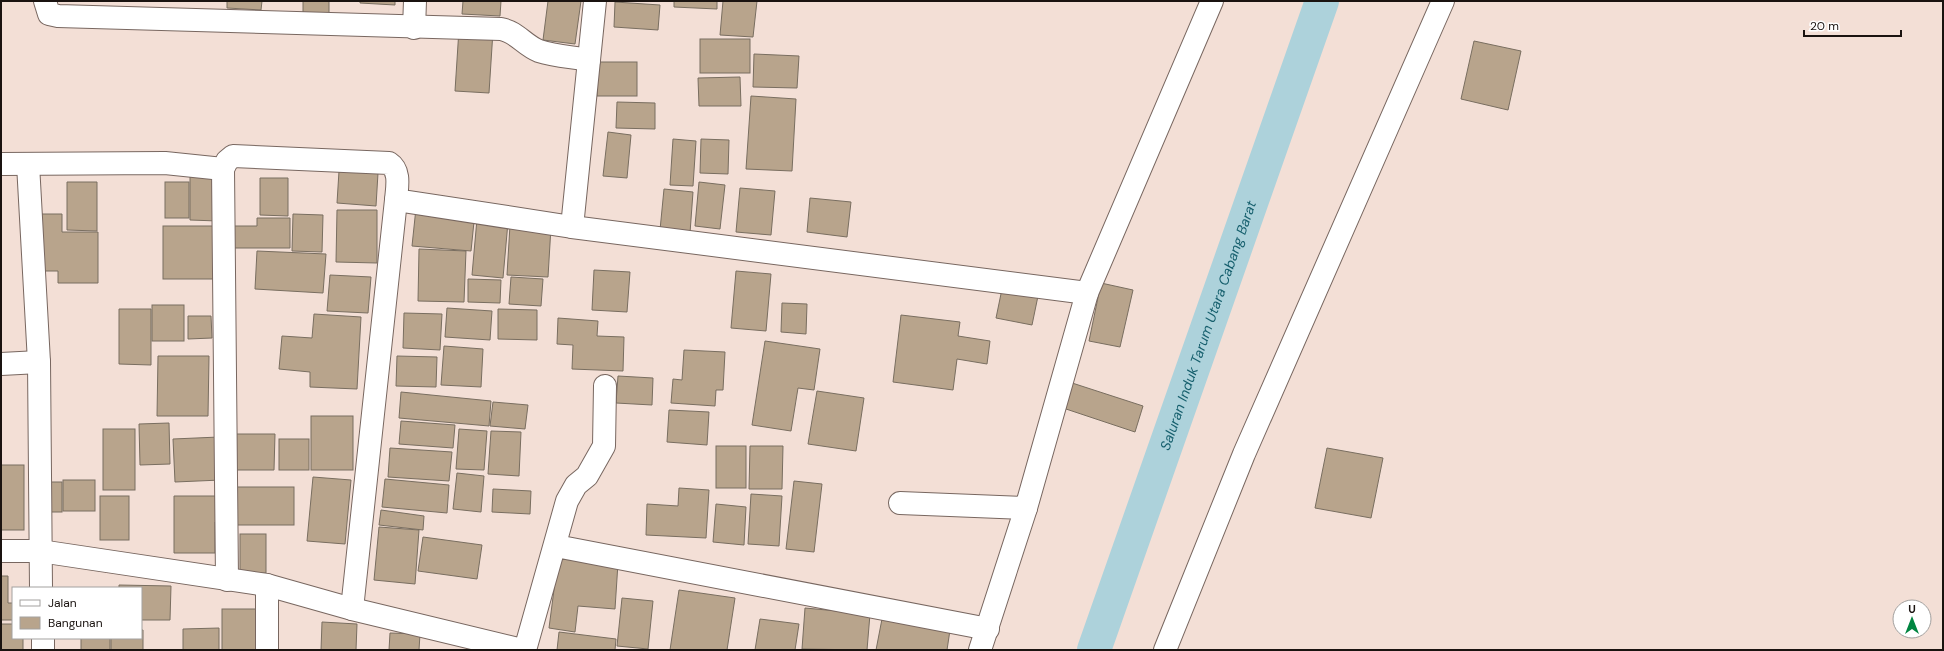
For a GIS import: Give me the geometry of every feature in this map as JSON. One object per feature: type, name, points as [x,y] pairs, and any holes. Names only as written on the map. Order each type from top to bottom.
[{"type":"street","points":[[45,1],[50,14],[58,16],[414,28],[473,27],[506,30],[514,33],[523,43],[540,51],[589,60]]},
{"type":"street","points":[[414,28],[416,1]]},
{"type":"street","points":[[572,228],[595,1]]},
{"type":"street","points":[[980,650],[1026,508],[1087,293],[1212,1]]},
{"type":"street","points":[[1165,650],[1244,454],[1443,1]]},
{"type":"street","points":[[227,580],[223,169],[228,160],[233,156],[389,163],[395,167],[397,176],[396,200],[352,609]]},
{"type":"street","points":[[1,164],[165,163],[223,169]]},
{"type":"street","points":[[28,164],[39,362],[41,587]]},
{"type":"street","points":[[396,200],[572,228],[1087,293]]},
{"type":"street","points":[[1,364],[39,362]]},
{"type":"street","points":[[525,650],[556,546],[567,501],[576,485],[587,476],[604,446],[605,386]]},
{"type":"street","points":[[900,503],[1026,508]]},
{"type":"street","points":[[556,546],[988,629]]},
{"type":"street","points":[[1,551],[40,550],[267,585],[352,609],[522,650]]},
{"type":"street","points":[[267,585],[267,650]]},
{"type":"street","points":[[43,639],[43,650]]},
{"type":"building","points":[[227,1],[262,1],[261,10],[227,8]]},
{"type":"building","points":[[303,1],[329,1],[329,15],[303,14]]},
{"type":"building","points":[[360,1],[395,1],[395,5],[360,3]]},
{"type":"building","points":[[463,1],[501,1],[500,16],[462,14]]},
{"type":"building","points":[[548,1],[581,1],[575,44],[543,40]]},
{"type":"building","points":[[674,1],[717,1],[717,9],[674,7]]},
{"type":"building","points":[[723,1],[757,1],[753,37],[720,35]]},
{"type":"building","points":[[615,2],[660,5],[658,30],[614,27]]},
{"type":"building","points":[[459,29],[493,31],[489,93],[455,91]]},
{"type":"building","points":[[700,39],[750,39],[750,73],[700,73]]},
{"type":"building","points":[[1474,41],[1521,51],[1508,110],[1461,99]]},
{"type":"building","points":[[754,54],[799,56],[797,88],[753,87]]},
{"type":"building","points":[[597,62],[637,62],[637,96],[597,96]]},
{"type":"building","points":[[740,77],[741,106],[699,106],[698,78]]},
{"type":"building","points":[[751,96],[796,99],[792,171],[746,169]]},
{"type":"building","points":[[617,102],[655,103],[655,129],[616,128]]},
{"type":"building","points":[[608,132],[631,135],[627,178],[603,176]]},
{"type":"building","points":[[673,139],[696,141],[693,186],[670,185]]},
{"type":"building","points":[[701,139],[729,140],[728,174],[700,173]]},
{"type":"building","points":[[339,171],[378,173],[376,206],[337,203]]},
{"type":"building","points":[[190,173],[218,173],[218,221],[190,220]]},
{"type":"building","points":[[260,178],[288,178],[288,216],[260,215]]},
{"type":"building","points":[[67,182],[97,182],[97,231],[67,230]]},
{"type":"building","points":[[165,182],[189,182],[189,218],[165,218]]},
{"type":"building","points":[[699,182],[725,185],[720,229],[695,226]]},
{"type":"building","points":[[740,188],[775,191],[771,235],[736,232]]},
{"type":"building","points":[[664,189],[693,192],[690,233],[660,230]]},
{"type":"building","points":[[810,198],[851,202],[847,237],[807,232]]},
{"type":"building","points":[[416,208],[475,212],[471,251],[412,246]]},
{"type":"building","points":[[337,210],[377,210],[377,263],[336,262]]},
{"type":"building","points":[[39,214],[62,214],[62,232],[98,232],[98,283],[58,283],[58,271],[39,271]]},
{"type":"building","points":[[293,214],[323,215],[322,252],[292,251]]},
{"type":"building","points":[[257,218],[290,218],[290,248],[230,248],[230,226],[257,226]]},
{"type":"building","points":[[477,219],[508,222],[503,278],[472,275]]},
{"type":"building","points":[[510,225],[551,227],[548,277],[507,275]]},
{"type":"building","points":[[163,226],[217,226],[217,279],[163,279]]},
{"type":"building","points":[[419,249],[466,251],[464,302],[418,301]]},
{"type":"building","points":[[257,251],[326,254],[323,293],[255,289]]},
{"type":"building","points":[[594,270],[630,272],[627,312],[592,310]]},
{"type":"building","points":[[736,271],[771,274],[766,331],[731,328]]},
{"type":"building","points":[[330,275],[371,277],[368,313],[327,311]]},
{"type":"building","points":[[511,277],[543,279],[541,306],[509,304]]},
{"type":"building","points":[[468,279],[501,280],[500,303],[468,302]]},
{"type":"building","points":[[1101,283],[1133,290],[1120,347],[1089,341]]},
{"type":"building","points":[[1002,289],[1038,296],[1032,325],[996,318]]},
{"type":"building","points":[[782,303],[807,304],[806,334],[781,332]]},
{"type":"building","points":[[152,305],[184,305],[184,341],[152,341]]},
{"type":"building","points":[[447,308],[492,311],[490,340],[445,337]]},
{"type":"building","points":[[119,309],[151,309],[151,365],[119,364]]},
{"type":"building","points":[[498,309],[537,310],[537,340],[498,339]]},
{"type":"building","points":[[404,313],[442,314],[440,350],[403,348]]},
{"type":"building","points":[[314,314],[361,317],[357,389],[310,387],[310,372],[279,369],[282,336],[312,338]]},
{"type":"building","points":[[901,315],[960,322],[958,336],[990,341],[987,364],[957,359],[953,390],[893,382]]},
{"type":"building","points":[[188,316],[211,316],[212,338],[188,339]]},
{"type":"building","points":[[558,318],[598,321],[597,336],[624,337],[623,371],[572,369],[573,345],[557,344]]},
{"type":"building","points":[[765,341],[820,349],[814,390],[798,388],[791,431],[752,425]]},
{"type":"building","points":[[444,346],[483,349],[481,387],[441,385]]},
{"type":"building","points":[[684,350],[725,352],[723,390],[716,390],[715,406],[671,403],[673,379],[682,380]]},
{"type":"building","points":[[158,356],[209,356],[208,416],[157,416]]},
{"type":"building","points":[[397,356],[437,357],[436,387],[396,386]]},
{"type":"building","points":[[618,376],[653,378],[652,405],[616,403]]},
{"type":"building","points":[[1066,381],[1143,406],[1135,432],[1057,406]]},
{"type":"building","points":[[817,391],[864,398],[856,451],[808,444]]},
{"type":"building","points":[[401,392],[491,401],[489,426],[399,418]]},
{"type":"building","points":[[493,402],[528,405],[525,429],[490,426]]},
{"type":"building","points":[[669,410],[709,412],[707,445],[667,442]]},
{"type":"building","points":[[311,416],[353,416],[353,470],[311,470]]},
{"type":"building","points":[[401,421],[455,425],[453,448],[399,444]]},
{"type":"building","points":[[169,423],[170,464],[140,465],[139,424]]},
{"type":"building","points":[[103,429],[135,429],[135,490],[103,490]]},
{"type":"building","points":[[459,429],[487,431],[484,470],[456,469]]},
{"type":"building","points":[[491,431],[521,432],[519,476],[488,474]]},
{"type":"building","points":[[233,434],[275,434],[274,470],[233,470]]},
{"type":"building","points":[[219,437],[221,480],[175,482],[173,439]]},
{"type":"building","points":[[279,439],[309,439],[309,470],[279,470]]},
{"type":"building","points":[[716,446],[746,446],[746,488],[716,488]]},
{"type":"building","points":[[750,446],[783,446],[782,489],[749,489]]},
{"type":"building","points":[[390,448],[452,452],[449,481],[388,477]]},
{"type":"building","points":[[1327,448],[1383,458],[1371,518],[1315,508]]},
{"type":"building","points":[[1,465],[24,465],[24,530],[1,530]]},
{"type":"building","points":[[457,473],[484,476],[481,512],[453,509]]},
{"type":"building","points":[[313,477],[351,480],[345,544],[307,541]]},
{"type":"building","points":[[385,479],[449,485],[447,513],[382,507]]},
{"type":"building","points":[[63,480],[95,480],[95,511],[63,511]]},
{"type":"building","points":[[794,481],[822,484],[814,552],[786,549]]},
{"type":"building","points":[[41,482],[62,482],[62,512],[41,512]]},
{"type":"building","points":[[235,487],[294,487],[294,525],[235,525]]},
{"type":"building","points":[[679,488],[709,490],[706,538],[646,535],[647,504],[678,506]]},
{"type":"building","points":[[493,489],[531,491],[530,514],[492,512]]},
{"type":"building","points":[[751,494],[782,496],[779,546],[748,544]]},
{"type":"building","points":[[100,496],[129,496],[129,540],[100,540]]},
{"type":"building","points":[[174,496],[224,496],[224,522],[215,522],[215,553],[174,553]]},
{"type":"building","points":[[716,504],[746,507],[744,545],[713,542]]},
{"type":"building","points":[[381,510],[424,516],[423,530],[379,525]]},
{"type":"building","points":[[379,527],[419,530],[415,584],[374,580]]},
{"type":"building","points":[[240,534],[266,534],[266,573],[240,573]]},
{"type":"building","points":[[423,537],[482,545],[477,579],[418,571]]},
{"type":"building","points":[[558,559],[618,563],[615,609],[578,606],[575,632],[549,628]]},
{"type":"building","points":[[1,576],[8,576],[8,603],[12,603],[12,620],[1,620]]},
{"type":"building","points":[[119,585],[171,586],[170,620],[142,620],[142,587],[119,587]]},
{"type":"building","points":[[679,590],[735,598],[727,650],[670,650]]},
{"type":"building","points":[[622,598],[653,601],[648,649],[617,646]]},
{"type":"building","points":[[805,608],[870,614],[867,650],[802,649]]},
{"type":"building","points":[[222,609],[259,609],[259,650],[222,650]]},
{"type":"building","points":[[760,619],[799,624],[795,650],[755,650]]},
{"type":"building","points":[[882,619],[950,630],[947,650],[876,650]]},
{"type":"building","points":[[322,622],[357,624],[356,650],[321,650]]},
{"type":"building","points":[[1,624],[12,624],[12,639],[23,639],[23,650],[1,650]]},
{"type":"building","points":[[219,628],[219,650],[183,650],[183,629]]},
{"type":"building","points":[[143,630],[143,650],[111,650],[111,639],[142,639]]},
{"type":"building","points":[[559,632],[616,639],[615,650],[557,650]]},
{"type":"building","points":[[390,633],[420,634],[419,650],[389,650]]},
{"type":"building","points":[[81,639],[110,639],[110,650],[81,650]]},
{"type":"waterway","name":"Saluran Induk Tarum Utara Cabang Barat","points":[[1094,650],[1322,1]]}]
